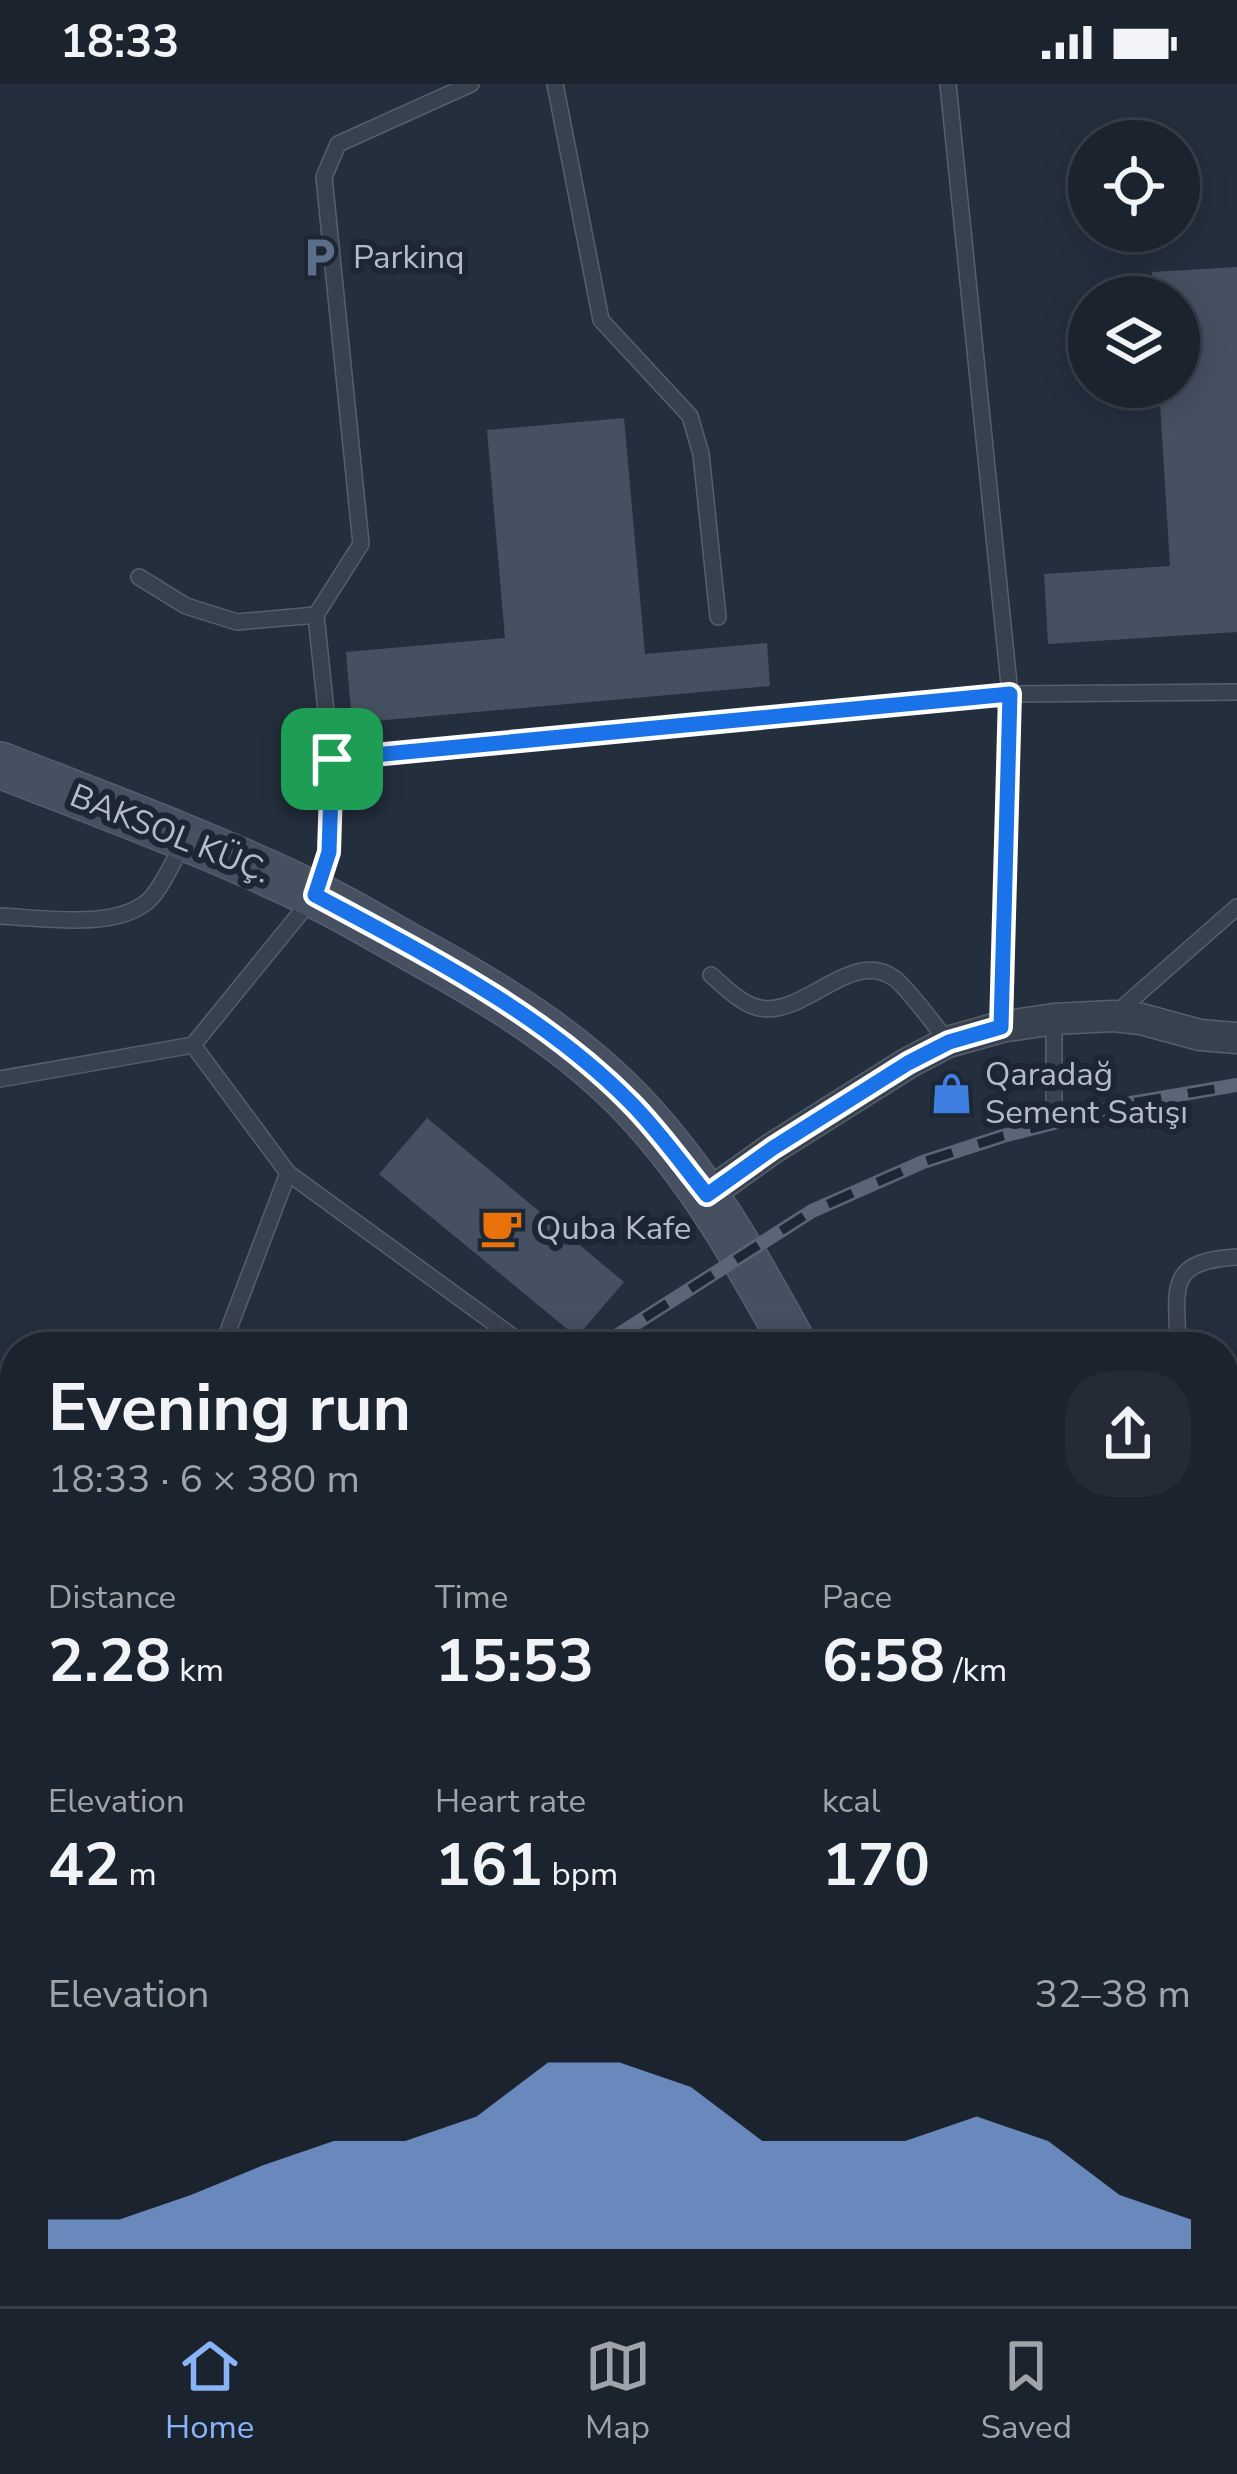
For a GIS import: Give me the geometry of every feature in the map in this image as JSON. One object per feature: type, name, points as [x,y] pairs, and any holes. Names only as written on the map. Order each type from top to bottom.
[{"type":"main road","name":"BAKSOL KÜÇ.","points":[[0,765],[187,837],[315,895],[472,981],[582,1058],[632,1104],[707,1195],[786,1332]]},
{"type":"street","points":[[707,1195],[908,1063],[949,1042],[1001,1027],[1113,1016],[1200,1036],[1237,1038]]},
{"type":"lane","points":[[0,1079],[193,1045],[315,895],[329,852],[332,759],[316,615],[361,544],[324,177],[338,145],[471,84]]},
{"type":"lane","points":[[555,84],[601,320],[689,416],[700,454],[718,617]]},
{"type":"lane","points":[[948,84],[1010,694],[1001,1027]]},
{"type":"lane","points":[[139,577],[186,606],[237,622],[316,615]]},
{"type":"lane","points":[[332,759],[1010,694],[1237,692]]},
{"type":"lane","points":[[0,916],[92,920],[125,913],[150,900],[187,837]]},
{"type":"lane","points":[[1113,1016],[1237,908]]},
{"type":"lane","points":[[711,975],[749,1006],[769,1010],[790,1006],[851,973],[873,971],[893,977],[949,1042]]},
{"type":"lane","points":[[1054,1019],[1054,1105]]},
{"type":"lane","points":[[193,1045],[288,1173],[506,1332]]},
{"type":"lane","points":[[228,1332],[288,1173]]},
{"type":"lane","points":[[1178,1332],[1177,1286],[1190,1268],[1212,1258],[1237,1257]]},
{"type":"building","points":[[1237,267],[1237,632],[1048,644],[1044,574],[1170,566],[1160,408],[1200,408],[1200,276],[1152,276],[1152,272]]},
{"type":"building","points":[[624,418],[645,654],[767,643],[770,686],[352,723],[346,652],[505,638],[487,430]]},
{"type":"building","name":"Quba Kafe","points":[[427,1118],[624,1282],[581,1332],[571,1332],[379,1174]]},
{"type":"railway","points":[[622,1332],[812,1211],[923,1162],[1131,1103],[1237,1085]]},
{"type":"place","name":"Parkinq","points":[[319,257]]},
{"type":"place","name":"Qaradağ Sement Satışı","points":[[951,1093]]},
{"type":"place","name":"Quba Kafe","points":[[502,1228]]},
{"type":"route","points":[[1010,694],[1001,1027],[949,1042],[908,1063],[707,1195],[632,1104],[582,1058],[472,981],[315,895],[329,852],[332,759],[1010,694]]}]
